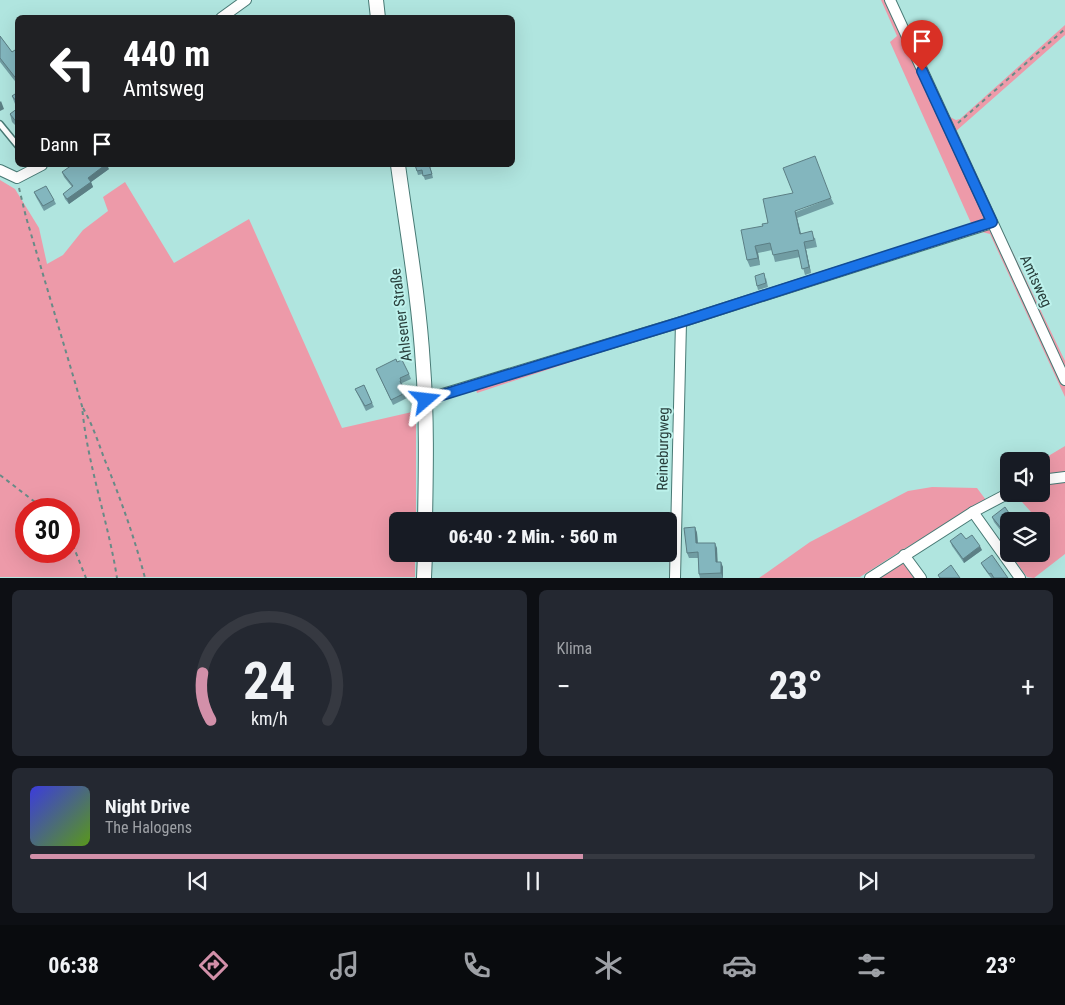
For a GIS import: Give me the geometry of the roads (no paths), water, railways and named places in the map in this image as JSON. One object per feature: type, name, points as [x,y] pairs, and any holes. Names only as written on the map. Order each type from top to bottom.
[{"type":"main road","points":[[376,0],[378,15]]},
{"type":"main road","name":"Ahlsener Straße","points":[[398,167],[419,320],[426,400],[425,512]]},
{"type":"main road","points":[[424,578],[425,562]]},
{"type":"street","points":[[225,15],[246,0]]},
{"type":"street","name":"Amtsweg","points":[[890,0],[1065,380]]},
{"type":"street","points":[[0,170],[17,178],[37,167]]},
{"type":"street","points":[[426,400],[681,322],[992,222]]},
{"type":"street","name":"Reineburgweg","points":[[675,578],[681,322]]},
{"type":"street","points":[[1050,479],[1065,477]]},
{"type":"street","points":[[870,578],[973,512],[1000,498]]},
{"type":"street","points":[[973,512],[1020,578]]},
{"type":"street","points":[[904,555],[921,578]]},
{"type":"lane","points":[[0,124],[15,142]]}]
